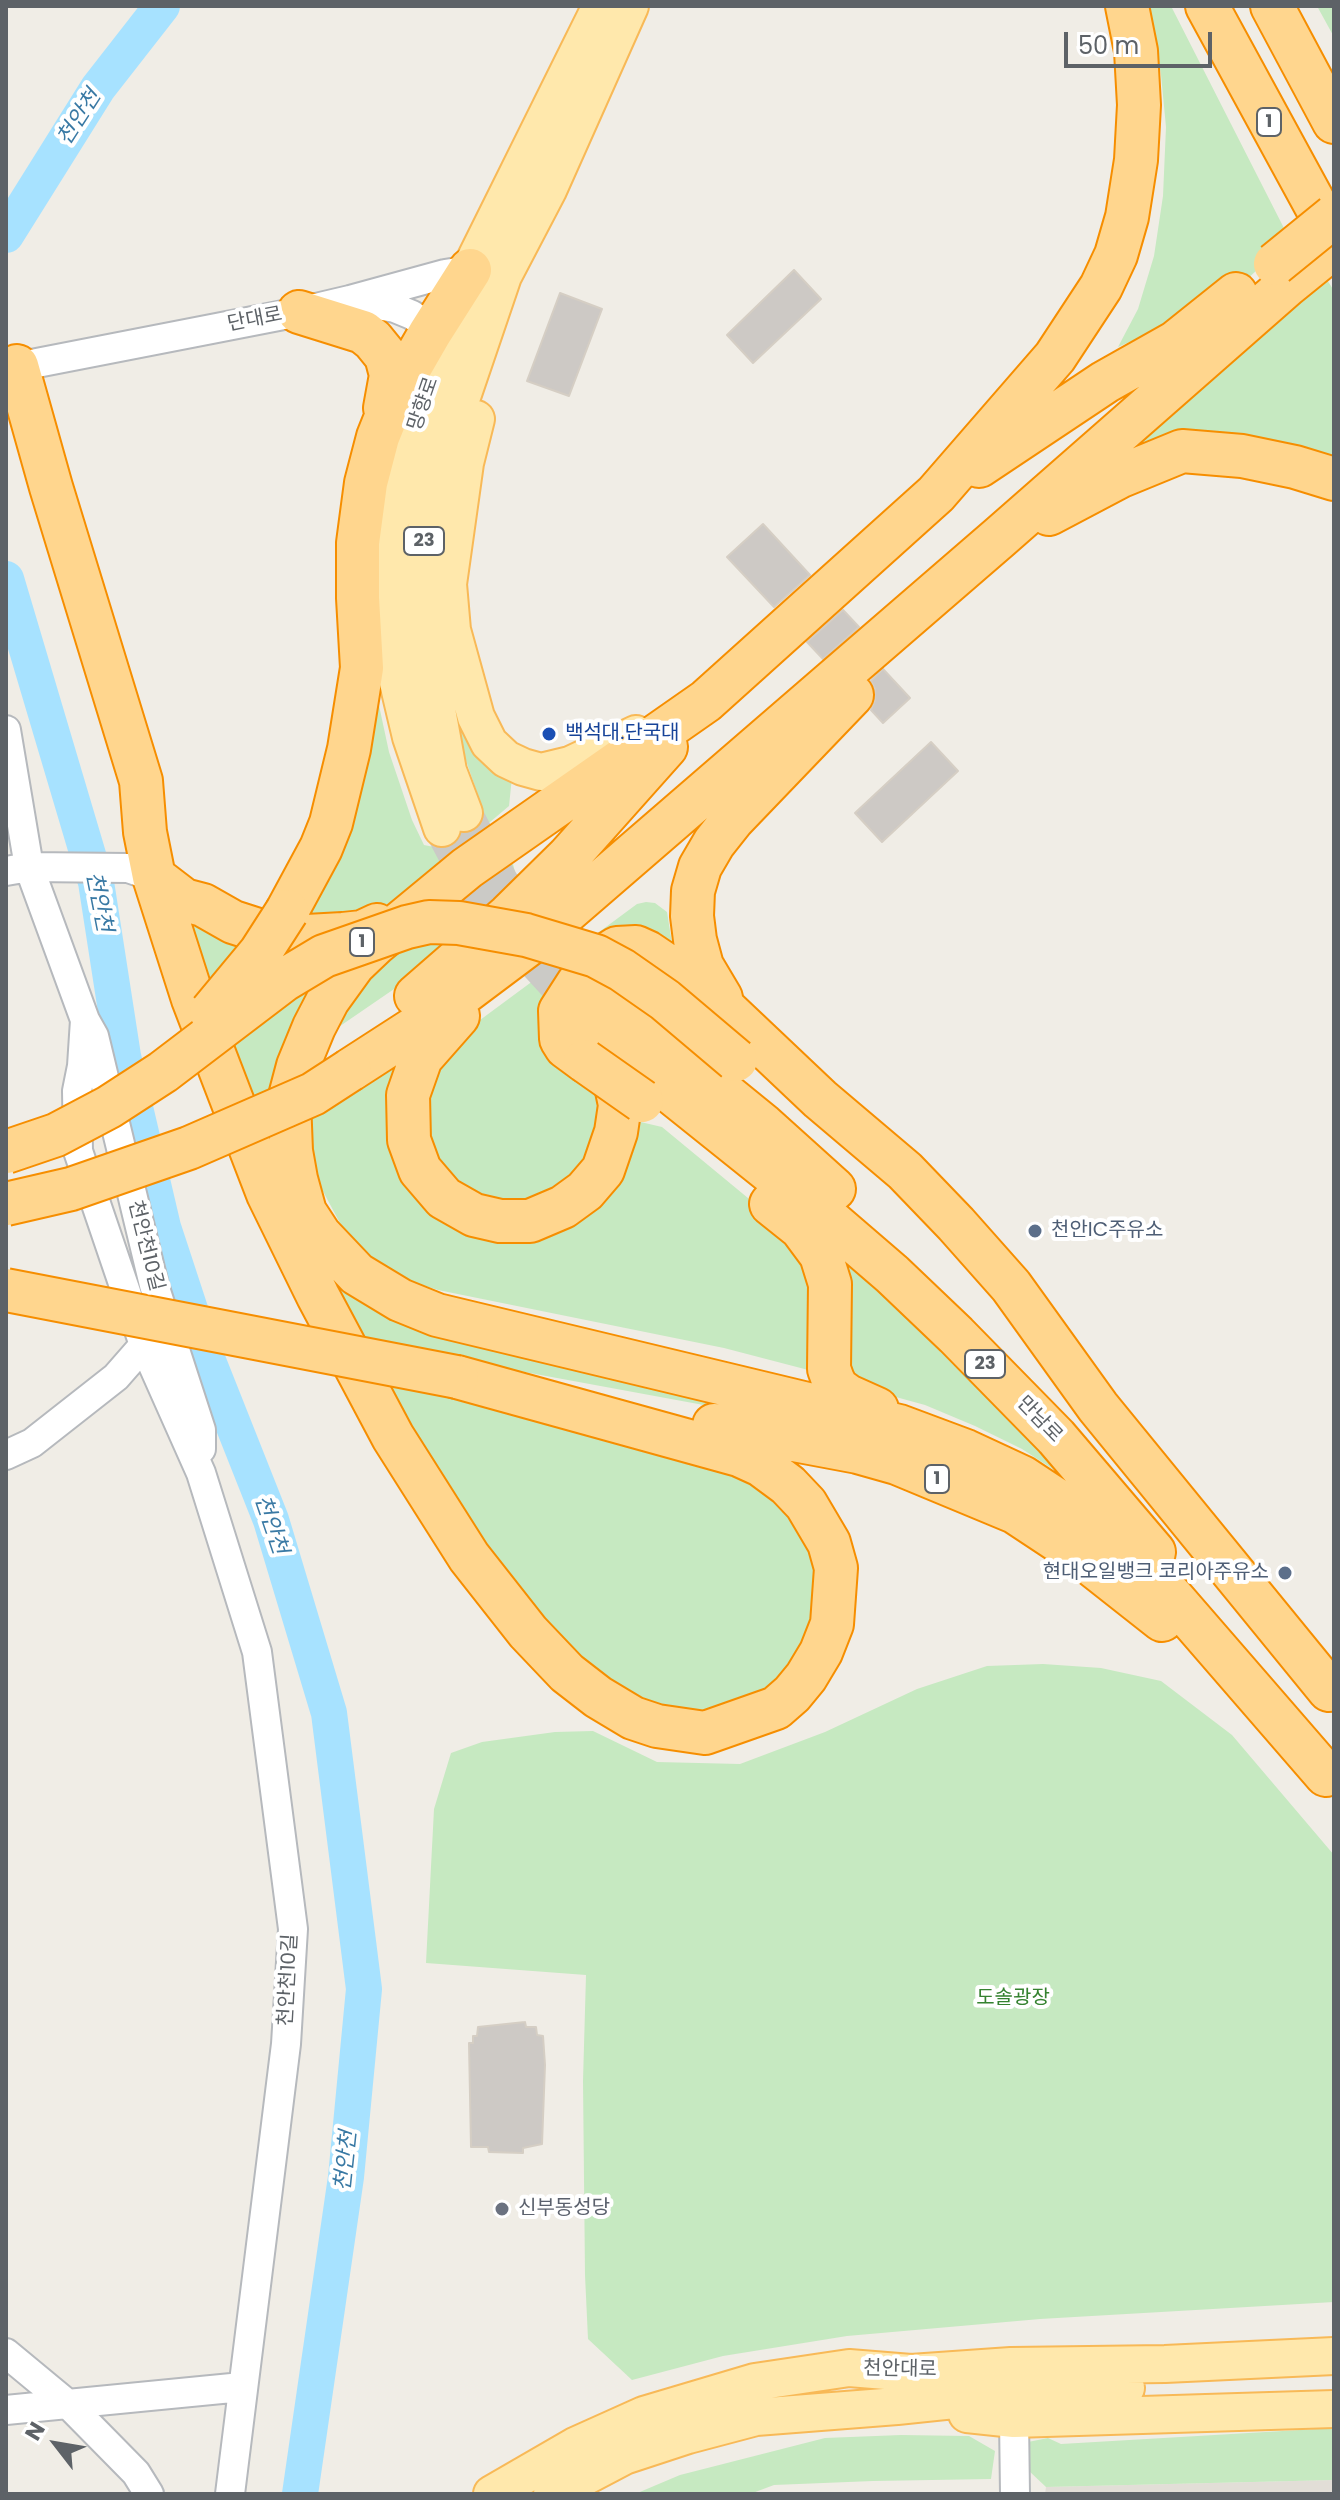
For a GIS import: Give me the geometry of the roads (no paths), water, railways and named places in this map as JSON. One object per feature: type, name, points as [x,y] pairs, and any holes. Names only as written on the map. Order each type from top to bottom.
[{"type":"highway","points":[[6,1204],[71,1189],[189,1148],[313,1094],[373,1027],[425,990],[509,915],[586,837],[706,701],[936,494],[1055,357],[1101,287],[1116,255],[1127,217],[1136,160],[1138,118],[1136,51],[1127,6]]},
{"type":"highway","name":"1","points":[[1207,6],[1334,239]]},
{"type":"highway","points":[[1272,6],[1334,122]]},
{"type":"highway","points":[[1301,6],[1334,66]]},
{"type":"highway","points":[[6,1176],[82,1161],[158,1135],[429,1019],[529,944],[1000,537],[1280,275],[1334,216]]},
{"type":"highway","points":[[936,494],[1105,382],[1176,342],[1280,275],[1334,247]]},
{"type":"highway","points":[[378,437],[396,392],[430,333],[486,273]]},
{"type":"highway","points":[[6,1144],[63,1116],[142,1069],[207,1016],[242,978],[287,911],[310,871],[331,823],[352,734],[362,668],[358,543],[366,483],[391,375],[386,356],[363,332],[299,312]]},
{"type":"highway","points":[[12,368],[141,781],[145,832],[139,873],[193,999],[268,1194],[393,1437],[469,1557],[528,1632],[567,1673],[598,1697],[633,1718],[657,1726],[705,1733],[776,1708],[792,1694],[821,1652],[832,1624],[836,1568],[829,1543],[806,1504],[788,1485],[761,1465],[739,1455],[457,1377]]},
{"type":"highway","points":[[734,1016],[715,991],[702,966],[695,940],[693,891],[700,867],[733,819],[1000,537],[1070,505],[1121,476],[1182,451],[1242,456],[1334,479]]},
{"type":"highway","points":[[706,701],[495,848],[428,899],[375,944],[341,980],[314,1027],[291,1090],[289,1132],[305,1212],[320,1235],[357,1274],[400,1300],[437,1315],[840,1410],[899,1426],[966,1451]]},
{"type":"highway","points":[[145,832],[175,874],[203,905]]},
{"type":"highway","points":[[139,873],[184,900],[203,905],[233,922],[289,937],[362,932],[428,899]]},
{"type":"highway","name":"1","points":[[6,1152],[56,1135],[109,1107],[163,1072],[284,980],[324,956],[407,927],[429,922],[459,923],[526,935],[596,956],[665,1000],[736,1060],[857,1165],[982,1284],[1098,1407],[1331,1694]]},
{"type":"highway","points":[[529,944],[448,1025],[421,1058],[408,1095],[409,1140],[420,1170],[444,1198],[474,1215],[500,1221],[530,1221],[563,1207],[585,1191],[603,1170],[616,1132],[620,1105],[611,1062],[592,1003]]},
{"type":"highway","points":[[1098,1407],[1011,1286],[956,1224],[905,1171],[820,1099],[734,1016],[674,968],[636,947],[617,948],[578,983],[560,1011],[561,1039],[566,1047],[688,1135],[801,1228],[821,1255],[830,1284],[829,1369],[837,1388],[848,1396],[1022,1477],[1081,1516],[1131,1557],[1179,1605],[1330,1779]]},
{"type":"highway","name":"만남로","points":[[592,1003],[763,1125],[940,1285],[1047,1389],[1199,1561],[1331,1694]]},
{"type":"highway","name":"만남로","points":[[592,1003],[662,1085],[892,1274],[1045,1426],[1158,1556],[1330,1779]]},
{"type":"highway","name":"1","points":[[6,1290],[858,1452],[897,1463],[1015,1512],[1077,1553],[1206,1658],[1330,1779]]},
{"type":"main road","name":"망향로","points":[[601,6],[486,273],[413,431],[390,526],[388,609],[397,678],[411,737],[453,821],[448,771],[425,643],[422,557],[435,476],[486,273],[548,190],[630,6]]},
{"type":"main road","points":[[548,190],[527,272],[486,379],[465,463],[456,524],[448,584],[452,630],[476,717],[489,743],[506,759],[541,772],[570,765],[706,701]]},
{"type":"main road","points":[[849,2368],[950,2351],[1334,2333]]},
{"type":"main road","name":"천안대로","points":[[492,2494],[575,2446],[644,2415],[755,2382],[849,2368],[911,2373],[1011,2366],[1165,2364],[1334,2356]]},
{"type":"main road","name":"천안대로","points":[[552,2494],[624,2456],[756,2417],[1021,2393],[1334,2380]]},
{"type":"main road","points":[[897,2406],[1014,2419],[1334,2409]]},
{"type":"street","name":"단대로","points":[[12,368],[299,312],[445,274],[486,273]]},
{"type":"street","points":[[350,300],[395,308],[425,324],[433,350],[422,410]]},
{"type":"street","name":"천안천10길","points":[[6,730],[28,869],[85,1020],[94,1036],[154,1285],[201,1430],[201,1473]]},
{"type":"street","points":[[28,869],[139,873]]},
{"type":"street","name":"천안천10길","points":[[85,1020],[77,1091],[78,1151],[144,1345],[201,1473],[257,1652],[293,1929],[282,2074],[230,2494]]},
{"type":"street","points":[[6,1455],[32,1443],[116,1377],[144,1345]]},
{"type":"street","points":[[6,2353],[68,2404],[136,2473],[149,2494]]},
{"type":"street","points":[[6,2410],[242,2387]]},
{"type":"street","points":[[1014,2419],[1015,2494]]},
{"type":"waterway","name":"천안천","points":[[6,235],[98,88],[162,6]]},
{"type":"waterway","name":"천안천","points":[[6,579],[96,882],[123,1056],[163,1227],[202,1346],[271,1520],[329,1713],[364,1989],[346,2177],[300,2494]]},
{"type":"tunnel","points":[[464,813],[501,883],[537,928]]},
{"type":"tunnel","points":[[442,828],[474,888],[495,918],[582,1012]]},
{"type":"place","name":"백석대.단국대","points":[[549,734]]},
{"type":"place","name":"천안IC주유소","points":[[1035,1231]]},
{"type":"place","name":"현대오일뱅크 코리아주유소","points":[[1285,1573]]},
{"type":"place","name":"신부동성당","points":[[502,2209]]},
{"type":"park label","name":"도솔광장","points":[[1013,1999]]}]
